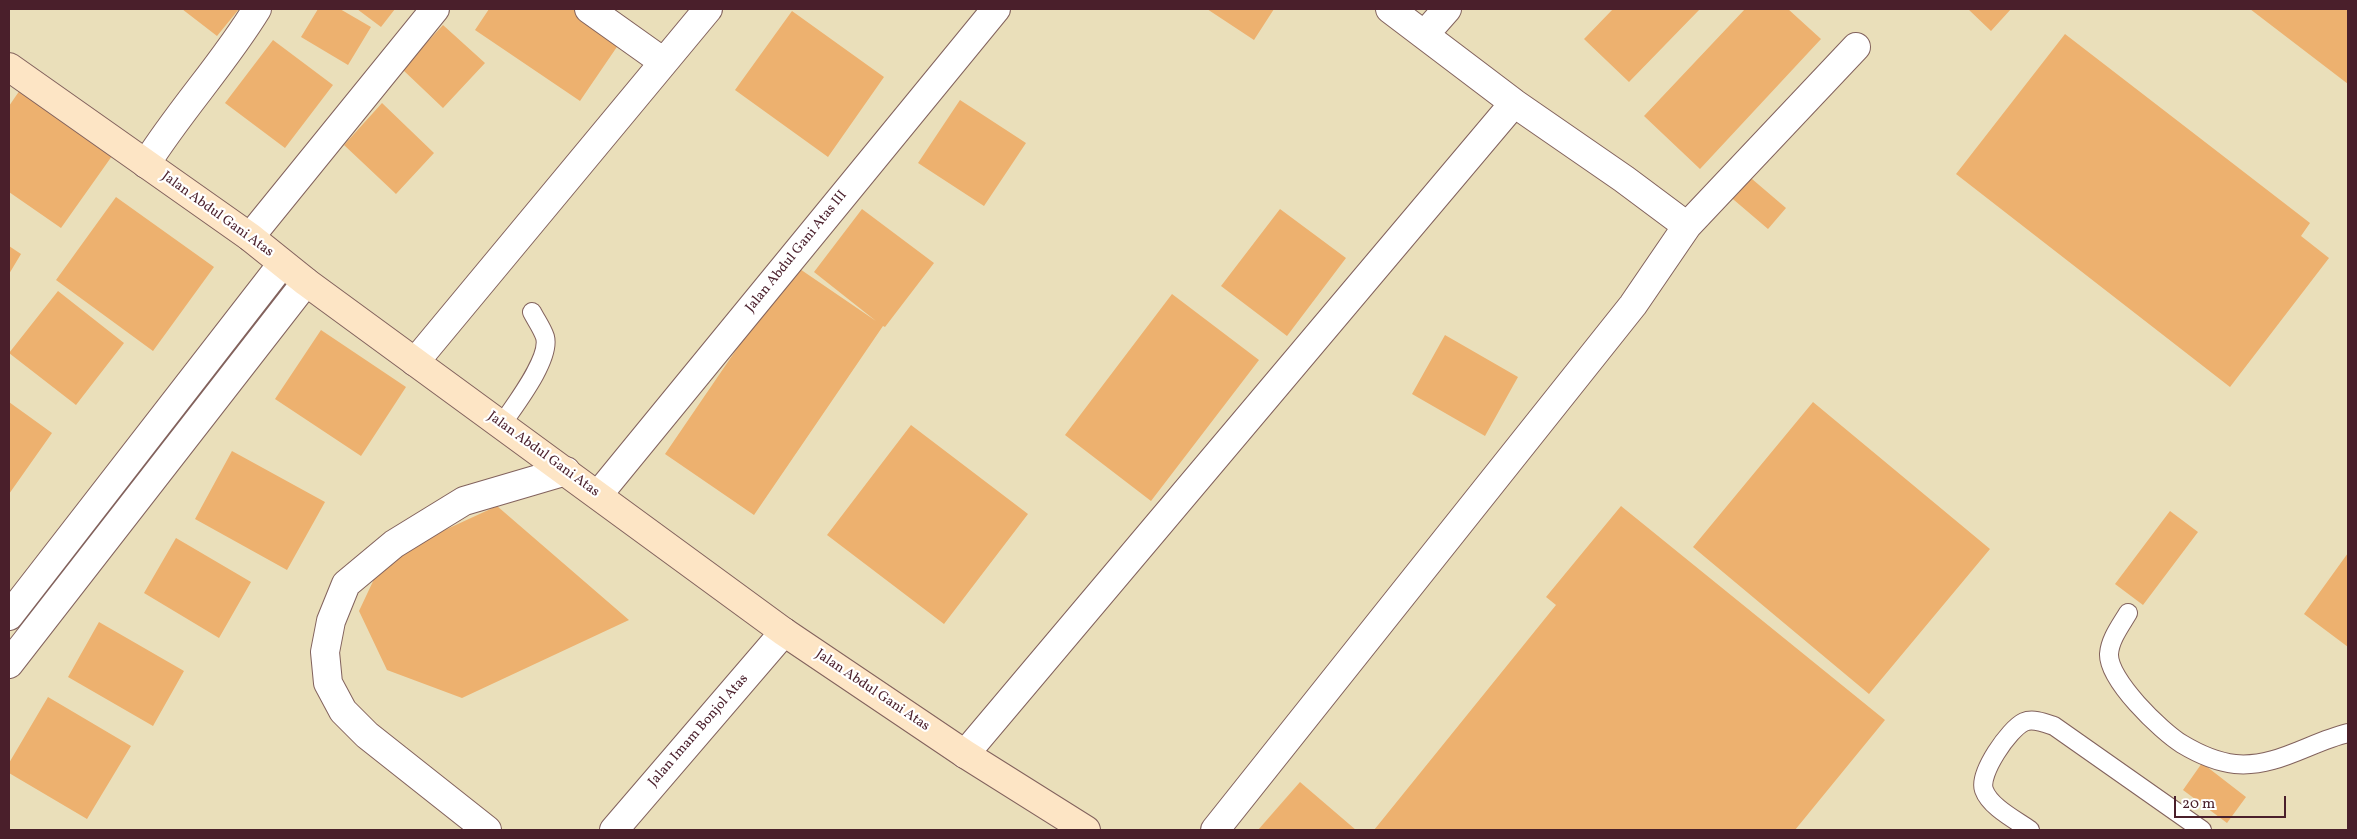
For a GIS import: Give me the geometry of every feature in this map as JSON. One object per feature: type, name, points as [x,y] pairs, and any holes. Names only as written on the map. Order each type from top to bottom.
[{"type":"street","points":[[146,164],[170,126],[244,30],[257,9]]},
{"type":"street","points":[[250,237],[435,9]]},
{"type":"street","points":[[589,9],[662,61]]},
{"type":"street","points":[[415,362],[662,61],[708,9]]},
{"type":"street","name":"Jalan Abdul Gani Atas III","points":[[598,495],[996,9]]},
{"type":"street","points":[[1390,9],[1426,34],[1514,103],[1624,179],[1687,226]]},
{"type":"street","points":[[1426,34],[1447,9]]},
{"type":"street","points":[[1216,830],[1633,305],[1687,226],[1856,47]]},
{"type":"street","name":"Jalan Abdul Gani Atas","points":[[9,67],[250,237],[306,282],[784,632],[965,754],[1086,830]]},
{"type":"street","points":[[965,754],[1514,103]]},
{"type":"street","points":[[9,616],[282,264]]},
{"type":"street","points":[[9,664],[306,282]]},
{"type":"street","points":[[487,830],[367,734],[343,711],[328,683],[324,652],[331,621],[346,584],[394,544],[464,501],[566,471]]},
{"type":"street","name":"Jalan Imam Bonjol Atas","points":[[614,830],[784,632]]},
{"type":"lane","points":[[502,424],[535,373],[545,348],[545,338],[532,312]]},
{"type":"lane","points":[[2128,613],[2112,643],[2109,654],[2110,665],[2124,686],[2156,722],[2183,744],[2211,758],[2235,764],[2260,763],[2281,758],[2348,733]]},
{"type":"lane","points":[[2030,830],[1988,798],[1983,788],[1985,771],[2010,732],[2024,722],[2037,721],[2054,726],[2202,830]]},
{"type":"building","points":[[182,9],[239,9],[217,36]]},
{"type":"building","points":[[318,9],[340,9],[371,27],[348,65],[301,37]]},
{"type":"building","points":[[357,9],[395,9],[381,27]]},
{"type":"building","points":[[489,9],[582,9],[623,38],[580,101],[475,30]]},
{"type":"building","points":[[1207,9],[1274,9],[1254,40]]},
{"type":"building","points":[[1613,9],[1700,9],[1629,82],[1584,39]]},
{"type":"building","points":[[1745,9],[1788,9],[1821,39],[1700,169],[1644,116]]},
{"type":"building","points":[[1968,9],[2011,9],[1991,31]]},
{"type":"building","points":[[2250,9],[2348,9],[2348,84]]},
{"type":"building","points":[[792,11],[884,77],[828,157],[735,90]]},
{"type":"building","points":[[443,25],[485,63],[443,108],[402,69]]},
{"type":"building","points":[[2065,34],[2310,223],[2301,236],[2329,258],[2230,387],[1956,174]]},
{"type":"building","points":[[273,40],[333,85],[285,148],[225,103]]},
{"type":"building","points":[[20,90],[112,156],[61,228],[9,192],[9,106]]},
{"type":"building","points":[[960,100],[1026,143],[984,206],[918,163]]},
{"type":"building","points":[[382,103],[434,153],[396,194],[344,145]]},
{"type":"building","points":[[1745,173],[1786,208],[1768,229],[1727,194]]},
{"type":"building","points":[[116,197],[214,267],[153,351],[56,280]]},
{"type":"building","points":[[862,209],[934,263],[885,327],[883,326],[754,515],[665,454],[794,265],[876,321],[814,272]]},
{"type":"building","points":[[1280,209],[1346,258],[1287,336],[1221,286]]},
{"type":"building","points":[[9,246],[21,254],[9,274]]},
{"type":"building","points":[[58,291],[124,343],[76,405],[9,353]]},
{"type":"building","points":[[1172,294],[1259,360],[1151,501],[1065,435]]},
{"type":"building","points":[[321,330],[406,387],[361,456],[275,399]]},
{"type":"building","points":[[1445,335],[1518,377],[1485,436],[1412,394]]},
{"type":"building","points":[[9,402],[52,433],[9,494]]},
{"type":"building","points":[[1813,402],[1990,549],[1869,694],[1693,547]]},
{"type":"building","points":[[911,425],[1028,514],[944,624],[827,535]]},
{"type":"building","points":[[232,451],[325,502],[287,570],[195,519]]},
{"type":"building","points":[[497,506],[629,620],[462,698],[387,670],[359,611],[384,558]]},
{"type":"building","points":[[1621,506],[1885,720],[1795,830],[1374,830],[1556,605],[1546,597]]},
{"type":"building","points":[[2170,511],[2198,532],[2143,605],[2115,584]]},
{"type":"building","points":[[176,538],[251,582],[219,638],[144,593]]},
{"type":"building","points":[[2348,553],[2348,647],[2304,614]]},
{"type":"building","points":[[99,622],[184,671],[153,726],[68,677]]},
{"type":"building","points":[[48,697],[131,746],[87,819],[9,773],[9,763]]},
{"type":"building","points":[[2202,763],[2246,797],[2227,823],[2183,790]]},
{"type":"building","points":[[1300,782],[1356,830],[1258,830]]}]
